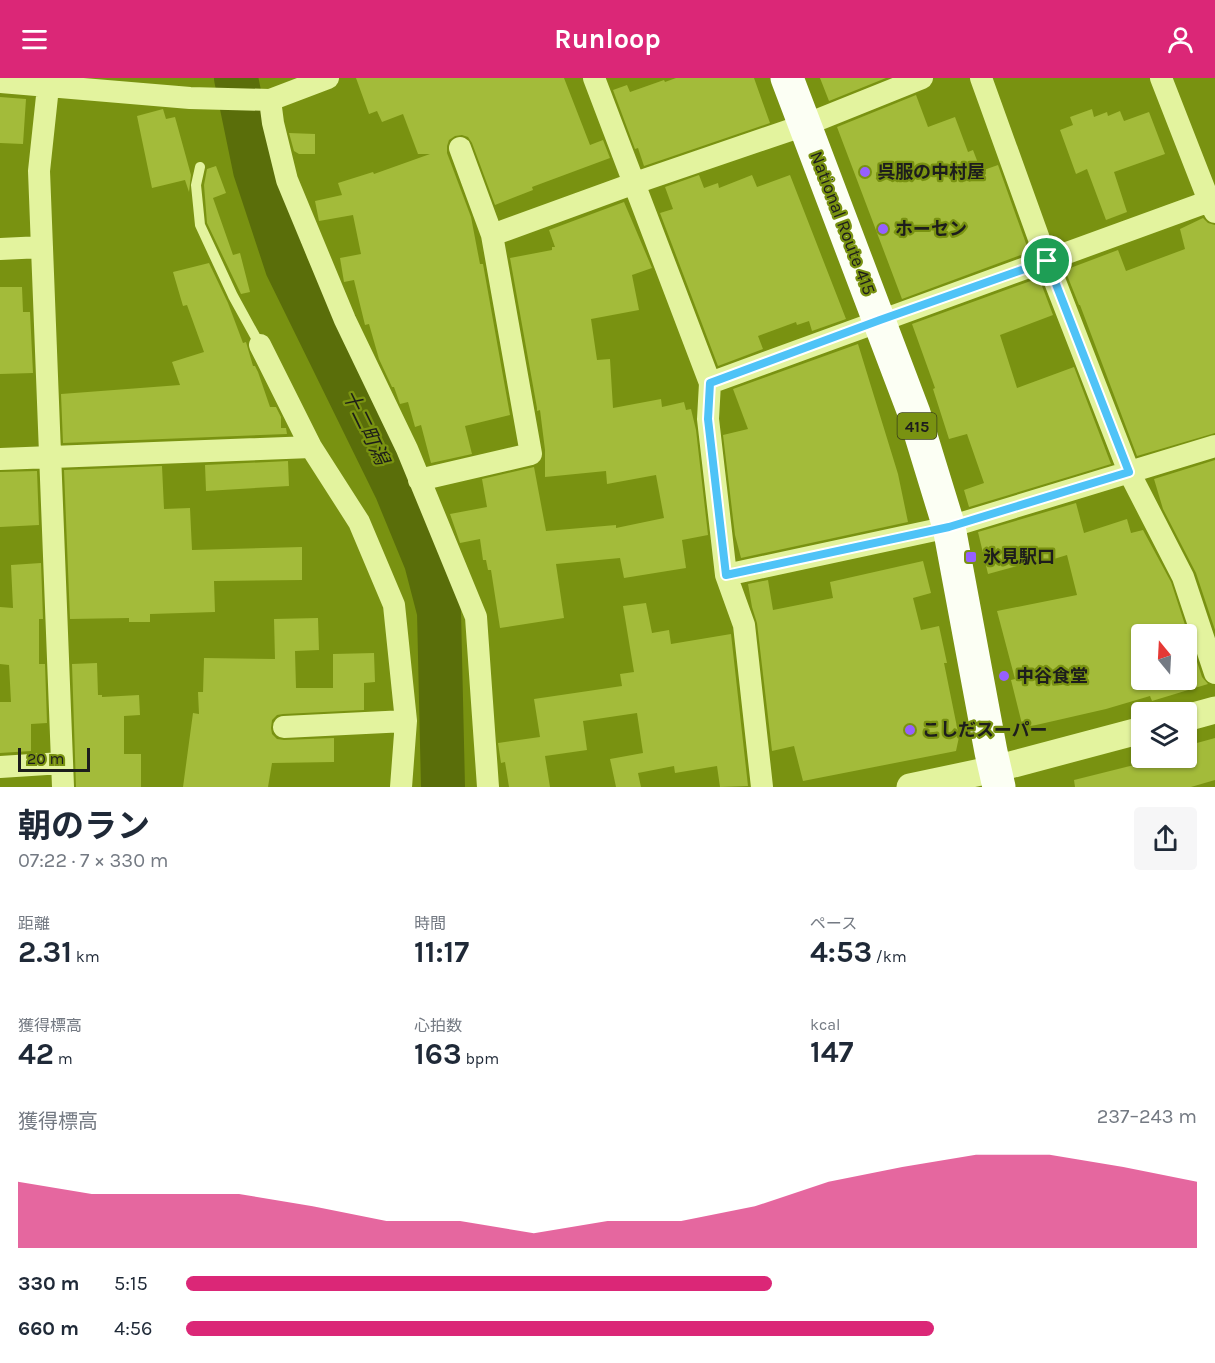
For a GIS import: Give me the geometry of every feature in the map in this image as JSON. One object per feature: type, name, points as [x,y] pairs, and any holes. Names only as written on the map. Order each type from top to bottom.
[{"type":"highway","name":"National Route 415","points":[[788,78],[914,413],[949,527],[997,778]]},
{"type":"street","points":[[0,82],[48,87],[279,91],[328,78]]},
{"type":"street","points":[[594,78],[710,383],[708,419],[726,575],[744,625],[762,787]]},
{"type":"street","points":[[492,235],[634,183],[805,125],[922,78]]},
{"type":"street","points":[[981,78],[1047,261],[1129,472],[1183,577],[1215,673]]},
{"type":"street","points":[[710,383],[880,320],[1213,204],[1161,78]]},
{"type":"street","points":[[48,87],[39,171],[63,787]]},
{"type":"street","points":[[279,91],[273,123],[287,180],[345,320],[407,449],[476,617],[488,787]]},
{"type":"street","points":[[419,480],[531,454],[492,235],[460,148]]},
{"type":"street","points":[[0,249],[42,247]]},
{"type":"street","points":[[260,345],[311,447],[359,522],[394,605],[406,722],[401,787]]},
{"type":"street","points":[[726,575],[949,527],[1215,446]]},
{"type":"street","points":[[0,459],[311,447]]},
{"type":"street","points":[[1197,715],[1215,710]]},
{"type":"street","points":[[284,727],[406,722]]},
{"type":"street","points":[[910,787],[997,778],[1131,734]]},
{"type":"street","points":[[0,766],[62,763]]},
{"type":"lane","points":[[200,167],[196,185],[200,225],[233,296],[260,345]]},
{"type":"building","points":[[356,78],[564,78],[590,145],[603,140],[610,158],[532,187],[533,190],[495,205],[468,137],[455,136],[449,140],[447,153],[471,217],[480,264],[483,264],[510,415],[465,426],[472,454],[431,463],[421,425],[415,427],[408,402],[400,404],[379,359],[369,324],[365,325],[354,280],[344,282],[340,258],[361,254],[353,215],[319,221],[315,201],[342,195],[338,183],[373,172],[374,174],[430,154],[418,154],[403,114],[382,122],[377,111],[369,114]]},
{"type":"building","points":[[676,78],[754,78],[770,123],[644,166],[638,148],[635,149],[613,90],[627,85],[630,92]]},
{"type":"building","points":[[820,78],[886,78],[829,101]]},
{"type":"building","points":[[916,95],[928,127],[955,117],[968,152],[973,150],[981,171],[998,165],[1029,252],[902,299],[837,127]]},
{"type":"building","points":[[0,97],[26,99],[23,144],[0,143]]},
{"type":"building","points":[[163,109],[166,119],[175,117],[191,175],[189,192],[185,180],[152,188],[137,116]]},
{"type":"building","points":[[1092,109],[1094,117],[1107,112],[1108,116],[1120,111],[1124,121],[1149,112],[1165,154],[1114,172],[1127,212],[1106,220],[1087,169],[1076,174],[1060,130],[1073,125],[1070,117]]},
{"type":"building","points":[[289,133],[315,134],[315,154],[299,154],[294,151]]},
{"type":"building","points":[[216,166],[226,193],[213,198],[233,255],[240,253],[250,292],[241,294],[207,223],[204,185],[207,169]]},
{"type":"building","points":[[699,175],[704,188],[718,183],[719,188],[752,175],[757,187],[790,175],[846,319],[812,331],[809,321],[797,325],[796,322],[758,336],[763,349],[718,366],[660,213],[673,209],[665,187]]},
{"type":"building","points":[[624,202],[652,268],[632,275],[639,310],[591,319],[597,360],[610,359],[613,408],[661,399],[662,407],[684,402],[686,410],[691,409],[696,430],[708,535],[682,540],[686,568],[624,578],[620,558],[556,564],[564,618],[500,628],[491,570],[488,570],[486,560],[483,560],[480,539],[460,543],[450,514],[487,507],[482,479],[534,467],[546,531],[616,525],[616,528],[664,518],[656,475],[607,484],[606,471],[545,477],[545,450],[540,410],[537,411],[510,258],[552,250],[552,247],[555,247],[549,230]]},
{"type":"building","points":[[1203,218],[1215,225],[1215,433],[1137,456],[1065,270],[1118,250],[1126,271],[1185,249],[1180,229]]},
{"type":"building","points":[[209,263],[228,303],[243,343],[246,342],[270,407],[276,407],[281,417],[281,428],[286,428],[287,434],[63,443],[61,394],[180,385],[172,362],[204,352],[187,305],[183,306],[173,272]]},
{"type":"building","points":[[1039,278],[1053,315],[1000,335],[1017,388],[1074,367],[1111,464],[969,507],[964,490],[984,483],[967,434],[949,439],[933,389],[935,388],[912,324]]},
{"type":"building","points":[[0,287],[22,287],[23,312],[30,312],[33,373],[0,374]]},
{"type":"building","points":[[858,344],[898,474],[908,522],[741,558],[735,535],[723,435],[748,429],[733,389]]},
{"type":"building","points":[[1215,460],[1215,630],[1196,573],[1163,509],[1154,479]]},
{"type":"building","points":[[288,461],[289,486],[206,491],[205,465]]},
{"type":"building","points":[[162,466],[164,509],[190,508],[192,550],[302,547],[302,580],[214,581],[215,612],[150,614],[150,622],[129,622],[129,618],[70,619],[64,470]]},
{"type":"building","points":[[37,471],[39,525],[0,527],[0,472]]},
{"type":"building","points":[[1076,503],[1084,533],[1127,519],[1131,533],[1143,530],[1171,582],[1185,624],[1131,624],[1131,690],[1188,690],[1152,701],[1150,696],[1106,709],[1023,728],[1011,680],[1015,679],[997,611],[1077,595],[1067,555],[988,574],[978,532]]},
{"type":"building","points":[[923,561],[931,593],[913,598],[921,630],[939,626],[959,737],[956,751],[803,781],[794,746],[772,751],[757,623],[748,584],[768,580],[773,610],[833,598],[830,582]]},
{"type":"building","points":[[41,563],[43,619],[39,619],[39,664],[45,664],[47,723],[31,724],[31,751],[0,753],[0,702],[11,702],[9,665],[0,664],[0,607],[13,608],[11,565]]},
{"type":"building","points":[[646,603],[652,633],[669,630],[671,644],[731,634],[748,786],[720,787],[717,766],[675,773],[674,766],[638,773],[641,787],[616,787],[610,759],[643,753],[637,713],[583,721],[587,750],[545,756],[550,787],[509,787],[505,762],[501,763],[498,743],[540,737],[534,699],[622,686],[620,674],[634,672],[623,606]]},
{"type":"building","points":[[318,618],[319,650],[295,651],[296,688],[333,688],[333,654],[374,653],[375,682],[364,683],[364,710],[277,715],[272,720],[271,728],[272,734],[277,739],[334,738],[334,762],[272,763],[268,787],[183,787],[193,713],[199,714],[198,692],[203,692],[204,658],[275,659],[274,619]]},
{"type":"building","points":[[1197,662],[1202,677],[1208,684],[1197,687]]},
{"type":"building","points":[[97,663],[98,695],[102,697],[139,695],[140,715],[124,716],[124,754],[141,754],[141,787],[76,787],[72,664]]},
{"type":"building","points":[[1215,738],[1215,780],[1191,787],[1075,787],[1074,780],[1131,766],[1131,768],[1197,768],[1197,743]]},
{"type":"waterway","name":"十二町潟","points":[[236,78],[255,170],[287,267],[396,489],[426,562],[439,612],[443,787]]},
{"type":"place","name":"呉服の中村屋","points":[[865,172]]},
{"type":"place","name":"ホーセン","points":[[883,229]]},
{"type":"place","name":"氷見駅口","points":[[971,557]]},
{"type":"place","name":"中谷食堂","points":[[1004,676]]},
{"type":"place","name":"こしだスーパー","points":[[910,730]]},
{"type":"route","points":[[1047,261],[1129,472],[949,527],[726,575],[708,419],[710,383],[1047,261]]}]
